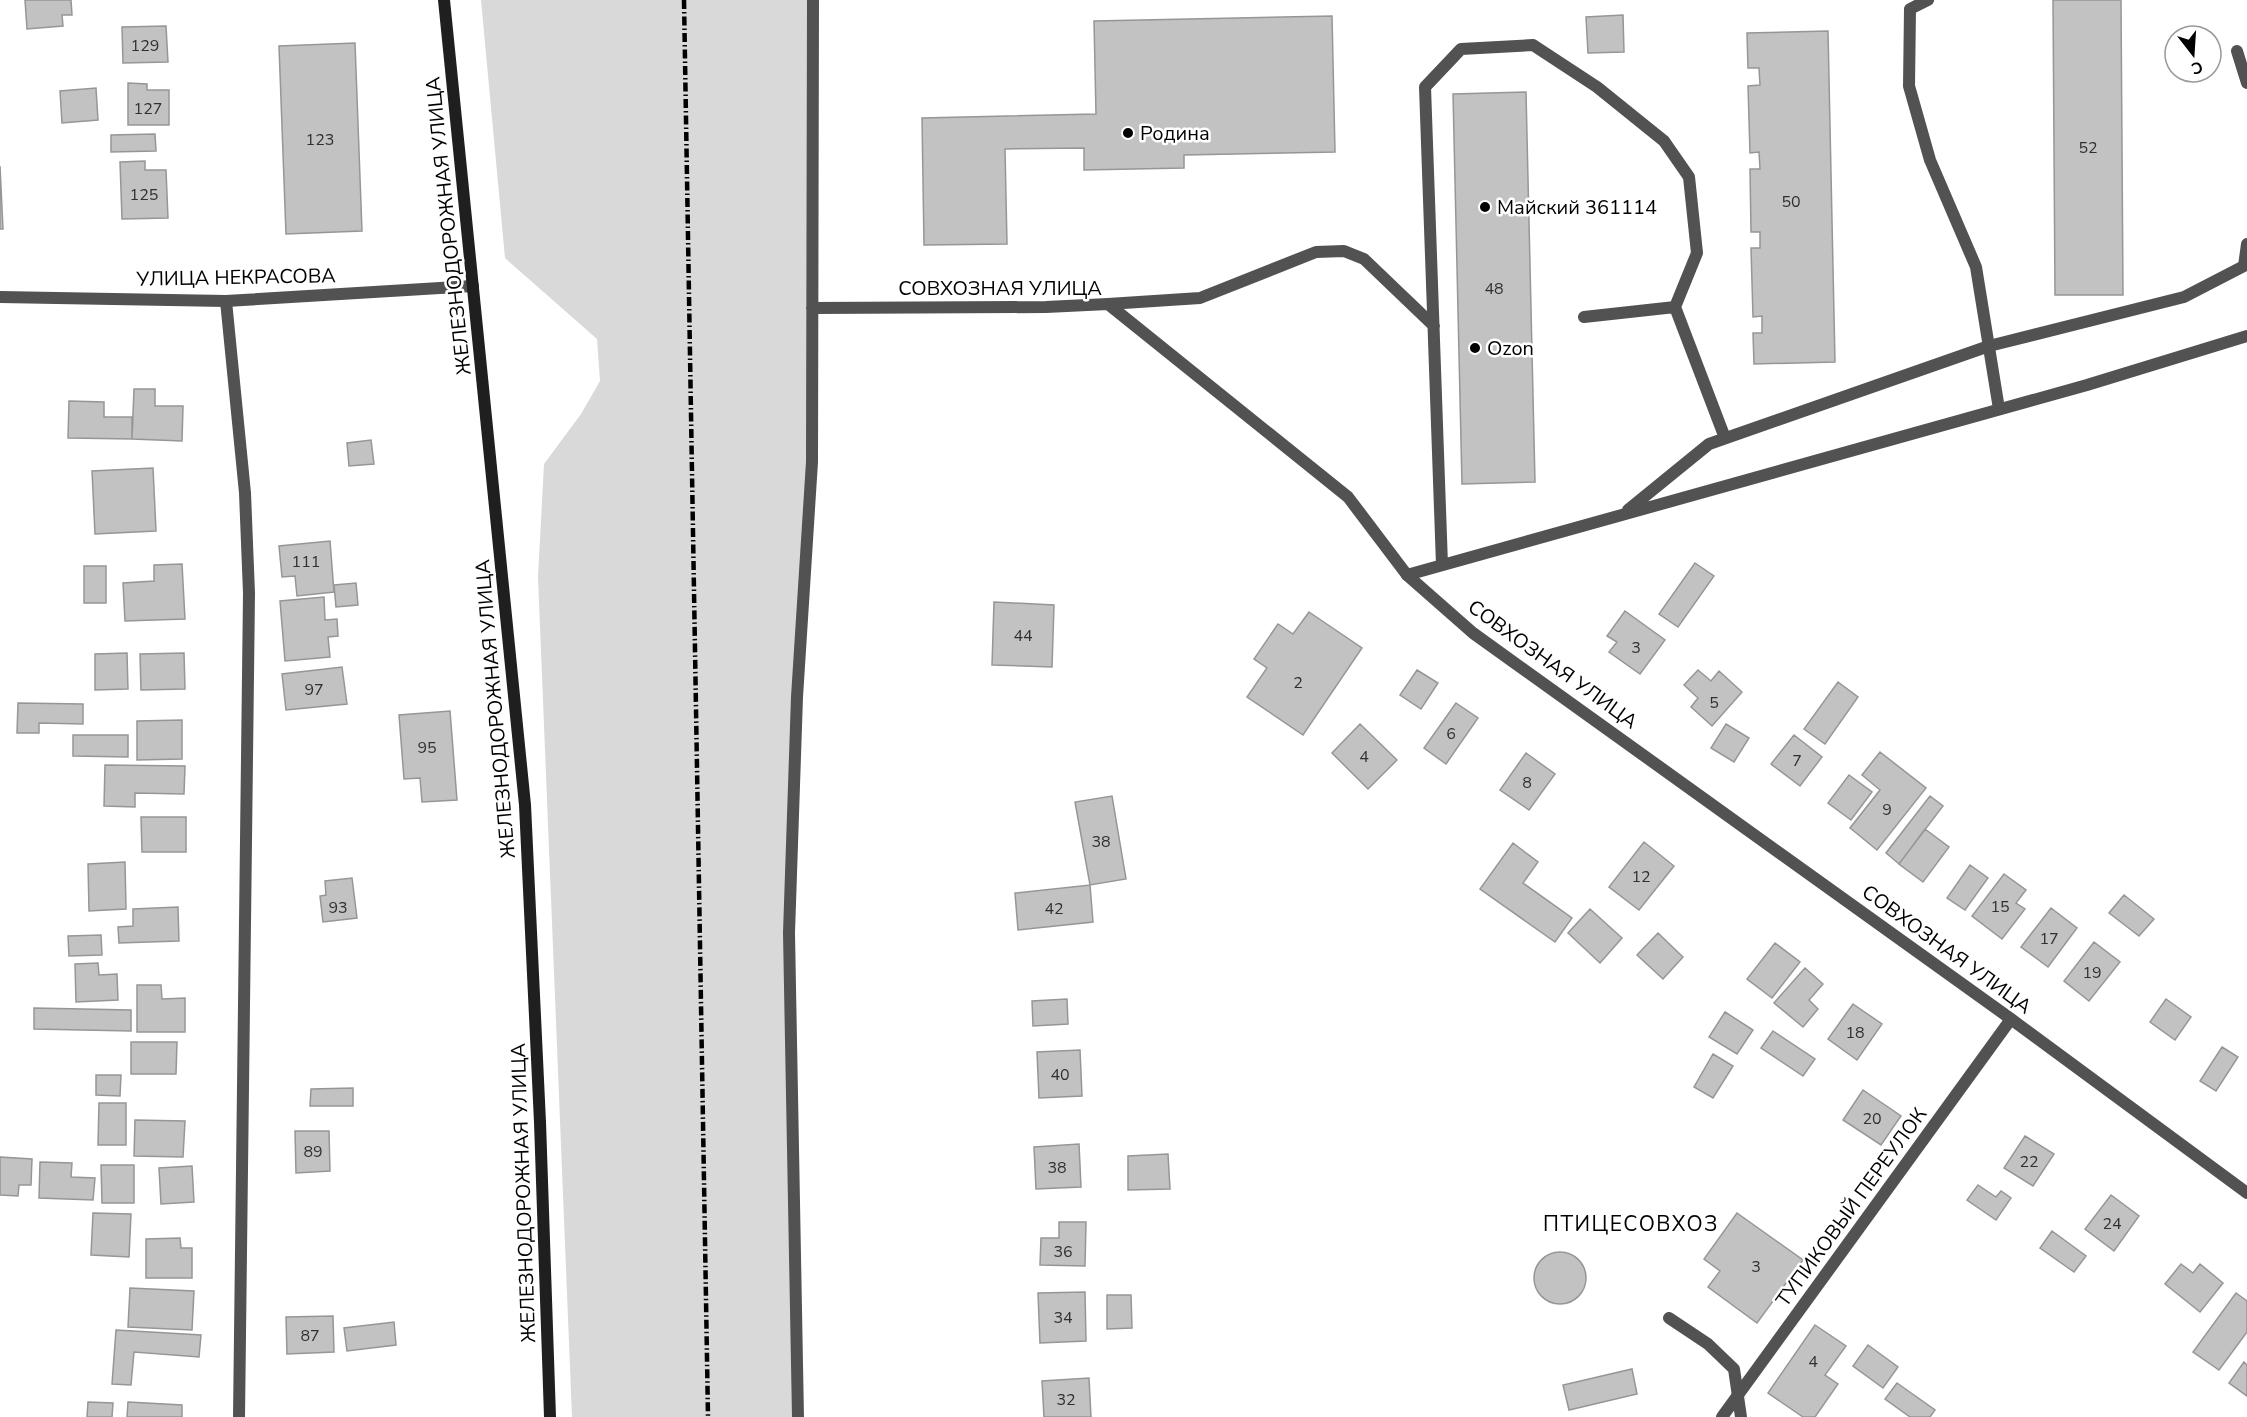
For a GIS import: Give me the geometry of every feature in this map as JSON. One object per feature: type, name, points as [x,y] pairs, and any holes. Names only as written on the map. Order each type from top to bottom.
[{"type":"main road","name":"ЖЕЛЕЗНОДОРОЖНАЯ УЛИЦА","points":[[444,0],[525,805],[540,1122],[550,1417]]},
{"type":"street","points":[[798,1417],[789,933],[797,697],[812,462],[813,0]]},
{"type":"street","points":[[1928,0],[1910,9],[1909,86],[1930,160],[1976,267],[2000,409]]},
{"type":"street","points":[[1442,565],[1425,87],[1461,49],[1533,45],[1597,87],[1664,141],[1689,177],[1697,253],[1675,307],[1725,438]]},
{"type":"street","points":[[2237,51],[2247,83]]},
{"type":"street","points":[[1624,514],[1709,444],[1989,346],[2184,297],[2244,266],[2247,244]]},
{"type":"street","points":[[1108,304],[1200,298],[1316,252],[1344,251],[1364,259],[1434,326]]},
{"type":"street","name":"УЛИЦА НЕКРАСОВА","points":[[0,297],[226,301],[473,286]]},
{"type":"street","points":[[226,301],[245,493],[249,593],[239,1417]]},
{"type":"street","name":"СОВХОЗНАЯ УЛИЦА","points":[[812,308],[1034,307],[1108,304],[1348,497],[1407,575],[1473,633],[2011,1019],[2247,1193]]},
{"type":"street","points":[[1584,317],[1675,307]]},
{"type":"street","points":[[1407,575],[2000,409],[2247,336]]},
{"type":"street","name":"ТУПИКОВЫЙ ПЕРЕУЛОК","points":[[1722,1417],[2011,1019]]},
{"type":"street","points":[[1669,1318],[1708,1344],[1734,1369],[1736,1399],[1741,1417]]},
{"type":"shaded area","points":[[481,0],[813,0],[812,462],[789,933],[798,1417],[572,1417],[538,577],[544,464],[581,414],[600,381],[597,339],[505,258]]},
{"type":"building","points":[[25,0],[71,0],[72,15],[62,15],[63,26],[27,29]]},
{"type":"building","points":[[2053,0],[2121,0],[2123,295],[2055,295]]},
{"type":"building","points":[[1623,15],[1624,52],[1588,53],[1586,17]]},
{"type":"building","name":"Родина","points":[[1332,16],[1335,152],[1184,155],[1184,168],[1084,170],[1084,148],[1005,149],[1007,244],[924,245],[922,118],[1096,114],[1094,21]]},
{"type":"building","points":[[166,26],[168,62],[123,63],[122,27]]},
{"type":"building","points":[[1828,31],[1835,362],[1754,364],[1753,333],[1762,333],[1762,316],[1753,317],[1751,248],[1760,248],[1760,232],[1751,232],[1750,169],[1760,169],[1759,152],[1750,153],[1748,86],[1760,85],[1759,68],[1748,68],[1747,33]]},
{"type":"building","points":[[355,43],[362,231],[286,234],[279,46]]},
{"type":"building","points":[[128,83],[147,84],[147,90],[169,90],[169,125],[128,125]]},
{"type":"building","points":[[96,88],[98,120],[62,123],[60,91]]},
{"type":"building","points":[[1526,92],[1535,482],[1462,484],[1453,94]]},
{"type":"building","points":[[155,134],[156,151],[111,152],[111,135]]},
{"type":"building","points":[[145,161],[145,170],[166,170],[168,218],[122,219],[120,162]]},
{"type":"building","points":[[0,166],[3,229],[0,229]]},
{"type":"building","points":[[134,389],[155,389],[155,406],[183,406],[182,441],[132,439]]},
{"type":"building","points":[[69,401],[104,402],[104,417],[132,417],[132,439],[68,438]]},
{"type":"building","points":[[371,440],[374,464],[349,466],[347,443]]},
{"type":"building","points":[[153,468],[156,531],[95,534],[92,471]]},
{"type":"building","points":[[330,541],[334,592],[297,596],[295,576],[282,577],[279,546]]},
{"type":"building","points":[[1695,563],[1714,576],[1678,627],[1659,614]]},
{"type":"building","points":[[182,564],[185,619],[125,621],[123,583],[154,581],[154,565]]},
{"type":"building","points":[[84,566],[106,566],[106,603],[84,603]]},
{"type":"building","points":[[356,583],[358,605],[336,607],[334,585]]},
{"type":"building","points":[[324,597],[325,620],[337,619],[338,636],[328,637],[330,657],[285,661],[280,601]]},
{"type":"building","points":[[994,602],[1054,605],[1052,667],[992,665]]},
{"type":"building","points":[[1625,611],[1665,640],[1640,674],[1609,652],[1617,642],[1607,636]]},
{"type":"building","points":[[1309,612],[1362,648],[1303,735],[1247,697],[1267,668],[1254,659],[1278,624],[1293,634]]},
{"type":"building","points":[[127,653],[128,689],[95,690],[95,654]]},
{"type":"building","points":[[184,653],[185,689],[141,690],[140,654]]},
{"type":"building","points":[[342,667],[347,704],[286,710],[282,674]]},
{"type":"building","points":[[1417,670],[1438,683],[1421,709],[1400,695]]},
{"type":"building","points":[[1698,670],[1711,681],[1719,671],[1742,692],[1712,726],[1691,707],[1698,698],[1684,685]]},
{"type":"building","points":[[1838,682],[1858,697],[1825,744],[1804,729]]},
{"type":"building","points":[[18,703],[83,704],[83,724],[39,723],[39,733],[17,733]]},
{"type":"building","points":[[1456,703],[1478,718],[1446,764],[1424,748]]},
{"type":"building","points":[[450,711],[457,800],[422,802],[420,778],[404,779],[399,715]]},
{"type":"building","points":[[182,720],[182,759],[137,760],[137,721]]},
{"type":"building","points":[[1360,724],[1397,760],[1368,789],[1332,753]]},
{"type":"building","points":[[1726,724],[1749,738],[1734,762],[1711,748]]},
{"type":"building","points":[[73,735],[128,735],[128,757],[73,756]]},
{"type":"building","points":[[1794,735],[1822,757],[1800,786],[1771,764]]},
{"type":"building","points":[[1880,752],[1926,788],[1877,850],[1850,828],[1880,790],[1862,775]]},
{"type":"building","points":[[1526,753],[1555,774],[1529,810],[1500,790]]},
{"type":"building","points":[[105,765],[185,766],[184,794],[135,793],[135,807],[104,806]]},
{"type":"building","points":[[1849,775],[1872,792],[1851,820],[1828,803]]},
{"type":"building","points":[[1112,796],[1126,879],[1090,885],[1075,802]]},
{"type":"building","points":[[1930,796],[1943,806],[1899,864],[1886,853]]},
{"type":"building","points":[[141,817],[186,817],[186,852],[142,852]]},
{"type":"building","points":[[1925,829],[1949,847],[1923,882],[1899,864]]},
{"type":"building","points":[[1644,842],[1674,866],[1639,910],[1609,887]]},
{"type":"building","points":[[1513,843],[1538,862],[1523,883],[1572,918],[1555,942],[1480,889]]},
{"type":"building","points":[[125,862],[126,909],[89,911],[88,864]]},
{"type":"building","points":[[1970,865],[1988,878],[1965,910],[1947,898]]},
{"type":"building","points":[[2004,874],[2026,890],[2016,903],[2025,909],[2002,939],[1972,916]]},
{"type":"building","points":[[352,878],[357,918],[323,922],[320,896],[326,895],[325,881]]},
{"type":"building","points":[[1090,885],[1093,922],[1018,930],[1015,893]]},
{"type":"building","points":[[2124,895],[2154,919],[2139,936],[2109,913]]},
{"type":"building","points":[[178,907],[179,941],[119,943],[118,927],[133,926],[133,909]]},
{"type":"building","points":[[2051,908],[2077,928],[2048,967],[2021,947]]},
{"type":"building","points":[[1590,909],[1622,938],[1600,963],[1568,933]]},
{"type":"building","points":[[1658,933],[1683,957],[1663,979],[1637,955]]},
{"type":"building","points":[[101,935],[102,955],[69,956],[68,936]]},
{"type":"building","points":[[2094,942],[2120,962],[2089,1001],[2064,981]]},
{"type":"building","points":[[1775,943],[1800,962],[1772,998],[1747,979]]},
{"type":"building","points":[[98,963],[99,975],[117,974],[118,1000],[76,1002],[75,964]]},
{"type":"building","points":[[1805,968],[1823,984],[1809,1000],[1818,1009],[1803,1027],[1774,1003]]},
{"type":"building","points":[[137,985],[161,985],[162,999],[185,998],[185,1032],[137,1032]]},
{"type":"building","points":[[1067,999],[1068,1024],[1033,1026],[1032,1001]]},
{"type":"building","points":[[2166,999],[2191,1017],[2175,1040],[2150,1022]]},
{"type":"building","points":[[1853,1004],[1882,1024],[1857,1060],[1828,1039]]},
{"type":"building","points":[[34,1008],[131,1010],[131,1031],[34,1029]]},
{"type":"building","points":[[1725,1012],[1753,1030],[1737,1054],[1709,1037]]},
{"type":"building","points":[[1773,1031],[1815,1059],[1803,1076],[1761,1048]]},
{"type":"building","points":[[131,1042],[177,1042],[176,1074],[131,1074]]},
{"type":"building","points":[[2222,1047],[2238,1057],[2216,1091],[2200,1081]]},
{"type":"building","points":[[1080,1050],[1082,1096],[1039,1098],[1037,1052]]},
{"type":"building","points":[[1713,1054],[1733,1066],[1713,1098],[1694,1087]]},
{"type":"building","points":[[96,1075],[121,1075],[120,1096],[96,1095]]},
{"type":"building","points":[[353,1088],[353,1106],[310,1106],[311,1089]]},
{"type":"building","points":[[1863,1090],[1901,1116],[1881,1145],[1843,1120]]},
{"type":"building","points":[[99,1103],[126,1103],[126,1145],[98,1145]]},
{"type":"building","points":[[135,1120],[185,1121],[183,1157],[134,1156]]},
{"type":"building","points":[[295,1131],[329,1131],[330,1171],[296,1173]]},
{"type":"building","points":[[2025,1136],[2054,1154],[2033,1186],[2004,1168]]},
{"type":"building","points":[[1079,1144],[1081,1187],[1036,1189],[1034,1147]]},
{"type":"building","points":[[1168,1154],[1170,1189],[1128,1190],[1128,1156]]},
{"type":"building","points":[[0,1157],[32,1159],[31,1185],[19,1185],[18,1196],[0,1195]]},
{"type":"building","points":[[40,1162],[72,1163],[71,1177],[95,1178],[93,1200],[39,1198]]},
{"type":"building","points":[[101,1165],[134,1165],[134,1203],[102,1203]]},
{"type":"building","points":[[192,1166],[194,1202],[161,1204],[159,1168]]},
{"type":"building","points":[[1978,1185],[1996,1197],[2001,1191],[2011,1198],[1996,1220],[1967,1200]]},
{"type":"building","points":[[2111,1195],[2139,1216],[2114,1251],[2085,1229]]},
{"type":"building","points":[[93,1213],[131,1214],[129,1257],[91,1255]]},
{"type":"building","points":[[1737,1213],[1803,1260],[1757,1323],[1708,1287],[1720,1271],[1704,1259]]},
{"type":"building","points":[[1059,1222],[1086,1222],[1085,1266],[1040,1265],[1041,1238],[1059,1238]]},
{"type":"building","points":[[2052,1231],[2086,1256],[2074,1272],[2040,1248]]},
{"type":"building","points":[[180,1238],[181,1248],[192,1248],[192,1278],[146,1278],[146,1239]]},
{"type":"building","points":[[1560,1252],[1574,1256],[1582,1264],[1586,1278],[1582,1292],[1574,1300],[1560,1304],[1546,1300],[1538,1292],[1534,1278],[1538,1264],[1546,1256]]},
{"type":"building","points":[[2181,1264],[2193,1273],[2200,1264],[2223,1283],[2200,1312],[2165,1284]]},
{"type":"building","points":[[130,1288],[194,1291],[192,1330],[128,1327]]},
{"type":"building","points":[[1085,1292],[1086,1341],[1040,1343],[1038,1293]]},
{"type":"building","points":[[2236,1293],[2247,1301],[2247,1332],[2219,1370],[2193,1352]]},
{"type":"building","points":[[1107,1295],[1131,1295],[1132,1328],[1107,1329]]},
{"type":"building","points":[[333,1316],[334,1352],[287,1354],[286,1317]]},
{"type":"building","points":[[394,1322],[396,1345],[347,1351],[344,1328]]},
{"type":"building","points":[[1815,1325],[1846,1346],[1825,1375],[1838,1384],[1815,1417],[1803,1417],[1768,1393]]},
{"type":"building","points":[[116,1330],[201,1335],[199,1357],[134,1352],[131,1385],[112,1384]]},
{"type":"building","points":[[1868,1345],[1898,1367],[1883,1388],[1853,1366]]},
{"type":"building","points":[[2244,1362],[2247,1365],[2247,1396],[2229,1383]]},
{"type":"building","points":[[1632,1369],[1637,1394],[1569,1410],[1563,1385]]},
{"type":"building","points":[[1089,1378],[1091,1417],[1044,1417],[1042,1381]]},
{"type":"building","points":[[1897,1383],[1935,1410],[1930,1417],[1910,1417],[1885,1399]]},
{"type":"building","points":[[88,1402],[113,1403],[112,1417],[87,1417]]},
{"type":"building","points":[[128,1402],[182,1405],[182,1417],[127,1417]]},
{"type":"railway","points":[[684,0],[708,1417]]},
{"type":"place","name":"Родина","points":[[1128,133]]},
{"type":"place","name":"Майский 361114","points":[[1485,207]]},
{"type":"place","name":"Ozon","points":[[1475,348]]},
{"type":"district","name":"ПТИЦЕСОВХОЗ","points":[[1631,1224]]}]
